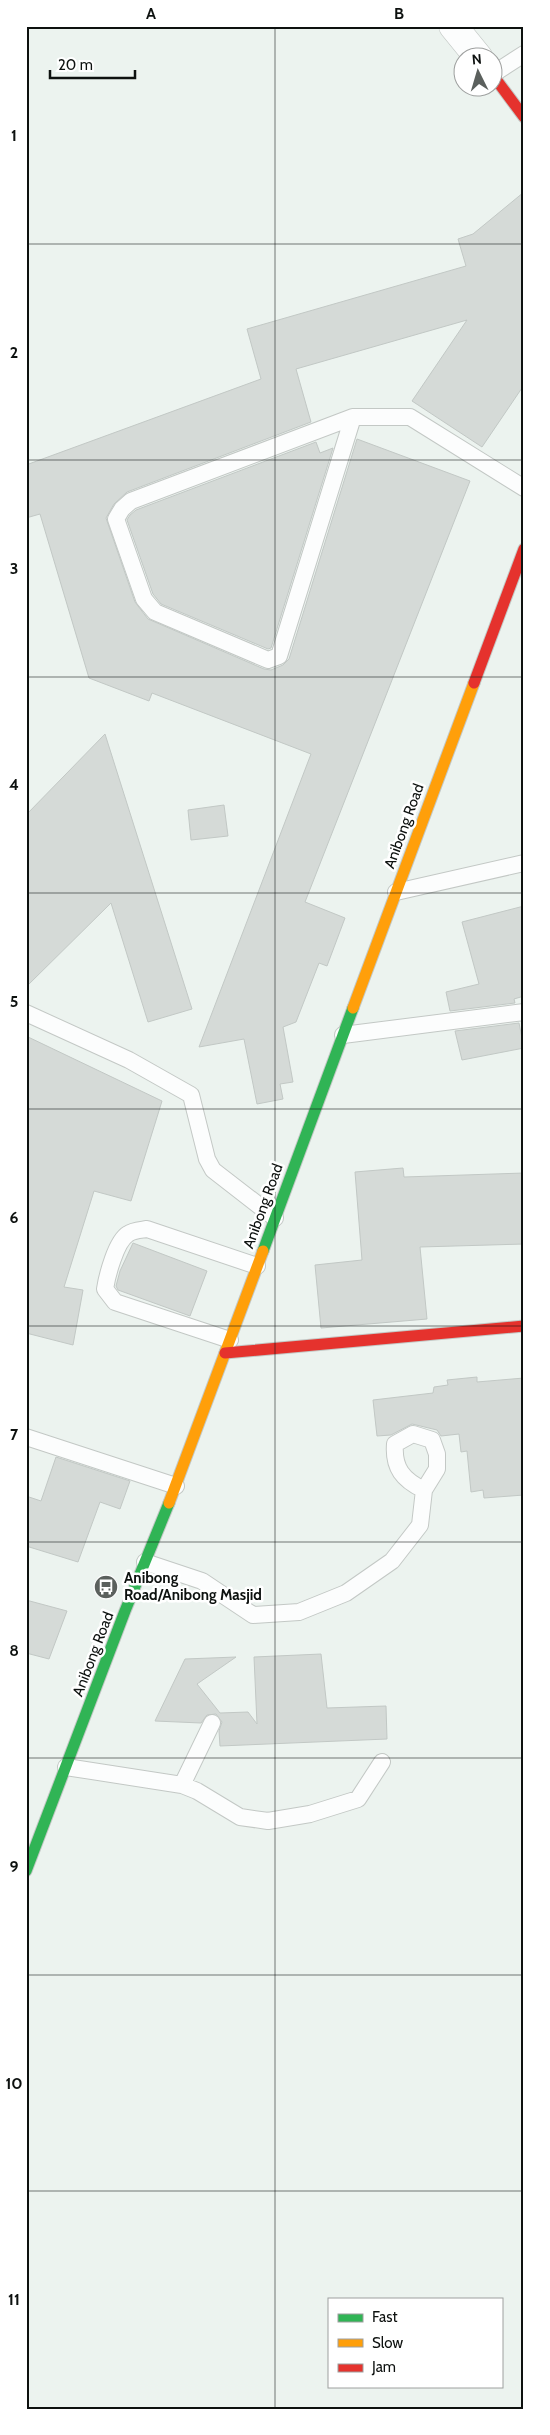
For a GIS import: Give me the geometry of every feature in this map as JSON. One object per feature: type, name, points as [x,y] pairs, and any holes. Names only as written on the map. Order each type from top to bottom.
[{"type":"main road","points":[[502,87],[524,118]]},
{"type":"main road","name":"Anibong Road","points":[[26,1871],[176,1486],[524,549]]},
{"type":"main road","points":[[228,1346],[524,1326]]},
{"type":"street","points":[[454,26],[471,48]]},
{"type":"lane","points":[[502,68],[524,54]]},
{"type":"lane","points":[[353,417],[279,656],[268,660],[155,612],[144,599],[116,519],[122,509],[131,501],[353,417],[410,417],[524,488]]},
{"type":"lane","points":[[396,892],[524,863]]},
{"type":"lane","points":[[343,1035],[524,1012]]},
{"type":"lane","points":[[26,1013],[129,1060],[192,1095],[207,1158],[213,1170],[275,1218]]},
{"type":"lane","points":[[228,1346],[115,1302],[105,1289],[107,1276],[122,1239],[129,1232],[147,1229],[257,1266]]},
{"type":"lane","points":[[26,1437],[176,1486]]},
{"type":"lane","points":[[145,1562],[202,1581],[253,1615],[299,1612],[346,1593],[392,1561],[420,1524],[424,1490]]},
{"type":"lane","points":[[182,1785],[212,1723]]},
{"type":"lane","points":[[66,1767],[182,1785],[198,1791],[240,1817],[268,1821],[310,1814],[358,1799],[382,1762]]},
{"type":"building","points":[[524,192],[524,385],[482,447],[412,401],[467,320],[296,369],[311,422],[127,492],[114,504],[106,518],[135,602],[148,619],[264,669],[271,670],[283,665],[289,659],[357,439],[470,481],[305,902],[345,918],[327,966],[319,963],[296,1022],[283,1027],[293,1082],[280,1084],[283,1099],[257,1104],[244,1039],[199,1047],[311,754],[152,693],[149,701],[89,678],[40,514],[26,518],[26,465],[261,379],[247,329],[466,266],[458,239],[473,234]]},
{"type":"building","points":[[316,442],[320,453],[333,448],[271,648],[268,649],[161,604],[153,594],[127,520],[130,515],[136,510]]},
{"type":"building","points":[[105,734],[192,1009],[148,1022],[111,903],[26,987],[26,815]]},
{"type":"building","points":[[224,805],[228,836],[191,840],[188,810]]},
{"type":"building","points":[[524,906],[524,996],[514,999],[515,1003],[450,1011],[446,992],[479,984],[462,922]]},
{"type":"building","points":[[519,1023],[524,1048],[462,1060],[455,1031]]},
{"type":"building","points":[[26,1036],[162,1101],[131,1201],[94,1191],[64,1287],[83,1290],[73,1345],[26,1333]]},
{"type":"building","points":[[403,1168],[404,1177],[524,1173],[524,1244],[420,1247],[427,1319],[321,1328],[315,1265],[362,1260],[355,1172]]},
{"type":"building","points":[[133,1243],[207,1271],[190,1316],[118,1290],[116,1286],[120,1271]]},
{"type":"building","points":[[477,1377],[477,1382],[524,1378],[524,1495],[484,1498],[483,1490],[471,1492],[467,1451],[461,1452],[459,1434],[441,1436],[437,1430],[412,1424],[391,1435],[377,1436],[373,1400],[433,1393],[434,1387],[448,1385],[447,1380]]},
{"type":"building","points":[[56,1457],[130,1481],[120,1509],[100,1502],[78,1562],[26,1546],[26,1496],[41,1501]]},
{"type":"building","points":[[26,1600],[67,1611],[49,1659],[26,1653]]},
{"type":"building","points":[[321,1654],[327,1708],[386,1706],[387,1739],[220,1746],[219,1731],[222,1722],[216,1714],[207,1715],[201,1723],[155,1721],[185,1659],[236,1657],[197,1684],[220,1713],[248,1712],[257,1724],[254,1657]]},
{"type":"traffic: fast","points":[[263,1251],[353,1008]]},
{"type":"traffic: fast","points":[[26,1871],[125,1611],[169,1503]]},
{"type":"traffic: slow","points":[[353,1008],[474,683]]},
{"type":"traffic: slow","points":[[169,1503],[263,1251]]},
{"type":"traffic: jam","points":[[502,87],[524,117]]},
{"type":"traffic: jam","points":[[474,683],[524,549]]},
{"type":"traffic: jam","points":[[225,1353],[524,1326]]},
{"type":"place","name":"Anibong Road/Anibong Masjid","points":[[106,1587]]}]
